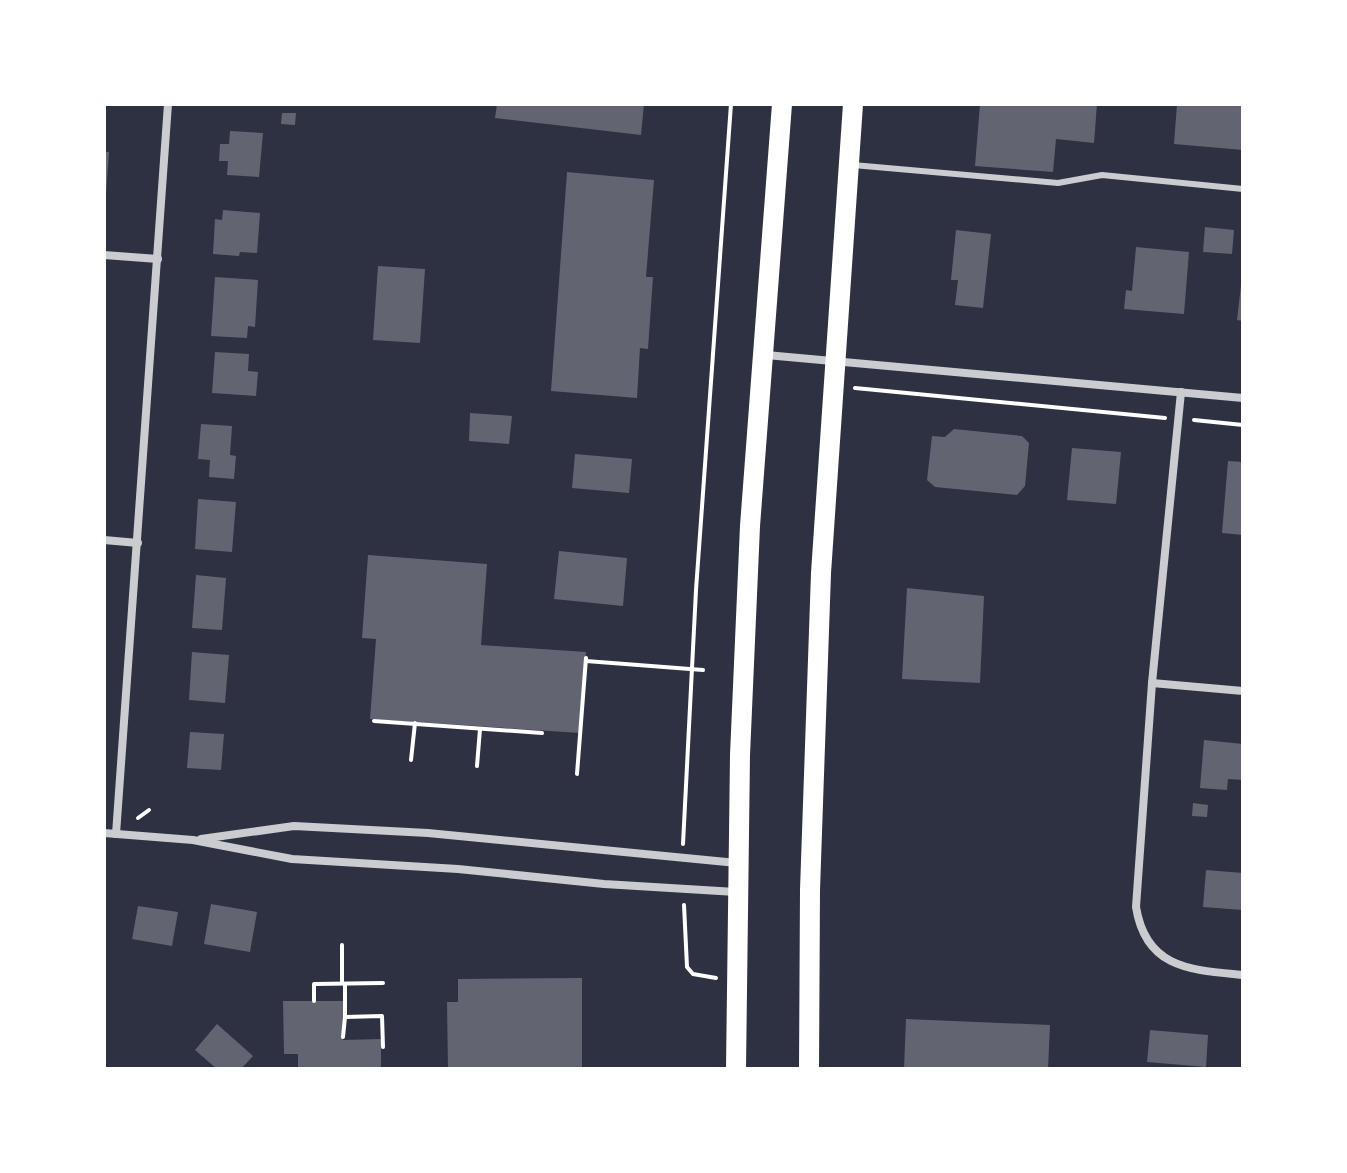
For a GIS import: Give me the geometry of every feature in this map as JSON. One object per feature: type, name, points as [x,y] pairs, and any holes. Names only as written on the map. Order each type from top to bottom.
[{"type":"main road","points":[[736,1069],[737,892],[750,526],[782,104]]},
{"type":"main road","points":[[809,1069],[810,890],[819,605],[853,104]]},
{"type":"street","points":[[116,834],[168,104]]},
{"type":"street","points":[[104,255],[158,259]]},
{"type":"street","points":[[763,355],[1243,398]]},
{"type":"street","points":[[1181,392],[1152,683],[1136,896],[1140,926],[1149,943],[1171,962],[1190,970],[1243,975]]},
{"type":"street","points":[[104,540],[138,543]]},
{"type":"street","points":[[1152,683],[1243,691]]},
{"type":"street","points":[[193,840],[294,826],[458,836],[738,863]]},
{"type":"street","points":[[104,833],[193,840],[292,859],[737,892]]},
{"type":"lane","points":[[849,164],[1058,183],[1102,175],[1243,189]]},
{"type":"path","points":[[682,859],[709,390],[731,104]]},
{"type":"path","points":[[869,389],[1147,416]]},
{"type":"path","points":[[1209,422],[1243,425]]},
{"type":"path","points":[[577,774],[586,660],[703,670]]},
{"type":"path","points":[[374,721],[542,733]]},
{"type":"path","points":[[411,760],[415,723]]},
{"type":"path","points":[[477,766],[480,729]]},
{"type":"path","points":[[683,890],[687,967],[693,974],[701,976]]},
{"type":"path","points":[[342,945],[343,1037]]},
{"type":"path","points":[[314,1001],[314,984],[383,983]]},
{"type":"path","points":[[345,1017],[382,1016],[383,1047]]},
{"type":"building","points":[[497,104],[644,104],[641,135],[495,118]]},
{"type":"building","points":[[980,104],[1097,104],[1094,143],[1056,139],[1053,172],[975,166]]},
{"type":"building","points":[[1177,104],[1243,104],[1243,150],[1174,144]]},
{"type":"building","points":[[282,113],[296,113],[295,125],[281,124]]},
{"type":"building","points":[[230,131],[263,133],[259,177],[227,175],[228,161],[219,161],[220,144],[229,144]]},
{"type":"building","points":[[104,152],[109,152],[106,194],[104,194]]},
{"type":"building","points":[[567,172],[654,180],[646,277],[653,277],[648,349],[640,348],[637,398],[551,391]]},
{"type":"building","points":[[223,210],[260,213],[257,253],[240,252],[239,256],[213,254],[215,219],[222,220]]},
{"type":"building","points":[[1205,227],[1234,230],[1232,254],[1203,252]]},
{"type":"building","points":[[956,230],[991,234],[983,308],[955,305],[958,280],[951,280]]},
{"type":"building","points":[[1136,247],[1189,252],[1184,314],[1124,309],[1126,290],[1132,291]]},
{"type":"building","points":[[378,266],[425,269],[420,343],[373,340]]},
{"type":"building","points":[[215,277],[258,280],[255,327],[248,326],[247,338],[211,336]]},
{"type":"building","points":[[1243,285],[1243,321],[1237,320]]},
{"type":"building","points":[[215,352],[249,354],[248,371],[258,372],[256,396],[212,393]]},
{"type":"building","points":[[470,413],[512,416],[509,444],[469,441]]},
{"type":"building","points":[[201,424],[232,426],[230,455],[236,456],[234,479],[209,477],[210,460],[198,459]]},
{"type":"building","points":[[954,429],[1022,436],[1029,443],[1025,486],[1017,495],[935,487],[927,480],[932,436],[945,437]]},
{"type":"building","points":[[1072,448],[1121,452],[1116,504],[1067,500]]},
{"type":"building","points":[[575,454],[632,459],[629,493],[572,488]]},
{"type":"building","points":[[1228,461],[1243,462],[1243,535],[1222,533]]},
{"type":"building","points":[[198,499],[236,502],[232,552],[195,549]]},
{"type":"building","points":[[559,551],[627,558],[623,606],[554,599]]},
{"type":"building","points":[[368,555],[487,564],[481,645],[586,652],[580,733],[370,719],[376,639],[362,638]]},
{"type":"building","points":[[196,575],[226,578],[222,630],[192,628]]},
{"type":"building","points":[[907,588],[984,596],[980,683],[902,679]]},
{"type":"building","points":[[192,652],[229,655],[225,703],[189,700]]},
{"type":"building","points":[[190,732],[224,734],[221,770],[187,768]]},
{"type":"building","points":[[1204,740],[1243,744],[1243,780],[1228,779],[1227,790],[1200,788]]},
{"type":"building","points":[[1193,803],[1208,805],[1207,817],[1192,816]]},
{"type":"building","points":[[1206,870],[1243,873],[1243,910],[1203,907]]},
{"type":"building","points":[[211,904],[257,912],[250,952],[204,944]]},
{"type":"building","points":[[138,906],[178,912],[172,946],[132,939]]},
{"type":"building","points":[[582,978],[582,1069],[448,1069],[447,1002],[458,1002],[458,979]]},
{"type":"building","points":[[283,1001],[343,1001],[343,1040],[381,1039],[381,1069],[298,1069],[298,1054],[284,1054]]},
{"type":"building","points":[[906,1019],[1050,1025],[1048,1069],[904,1069]]},
{"type":"building","points":[[217,1024],[253,1056],[241,1069],[217,1069],[195,1050]]},
{"type":"building","points":[[1150,1030],[1208,1035],[1206,1067],[1147,1062]]}]
